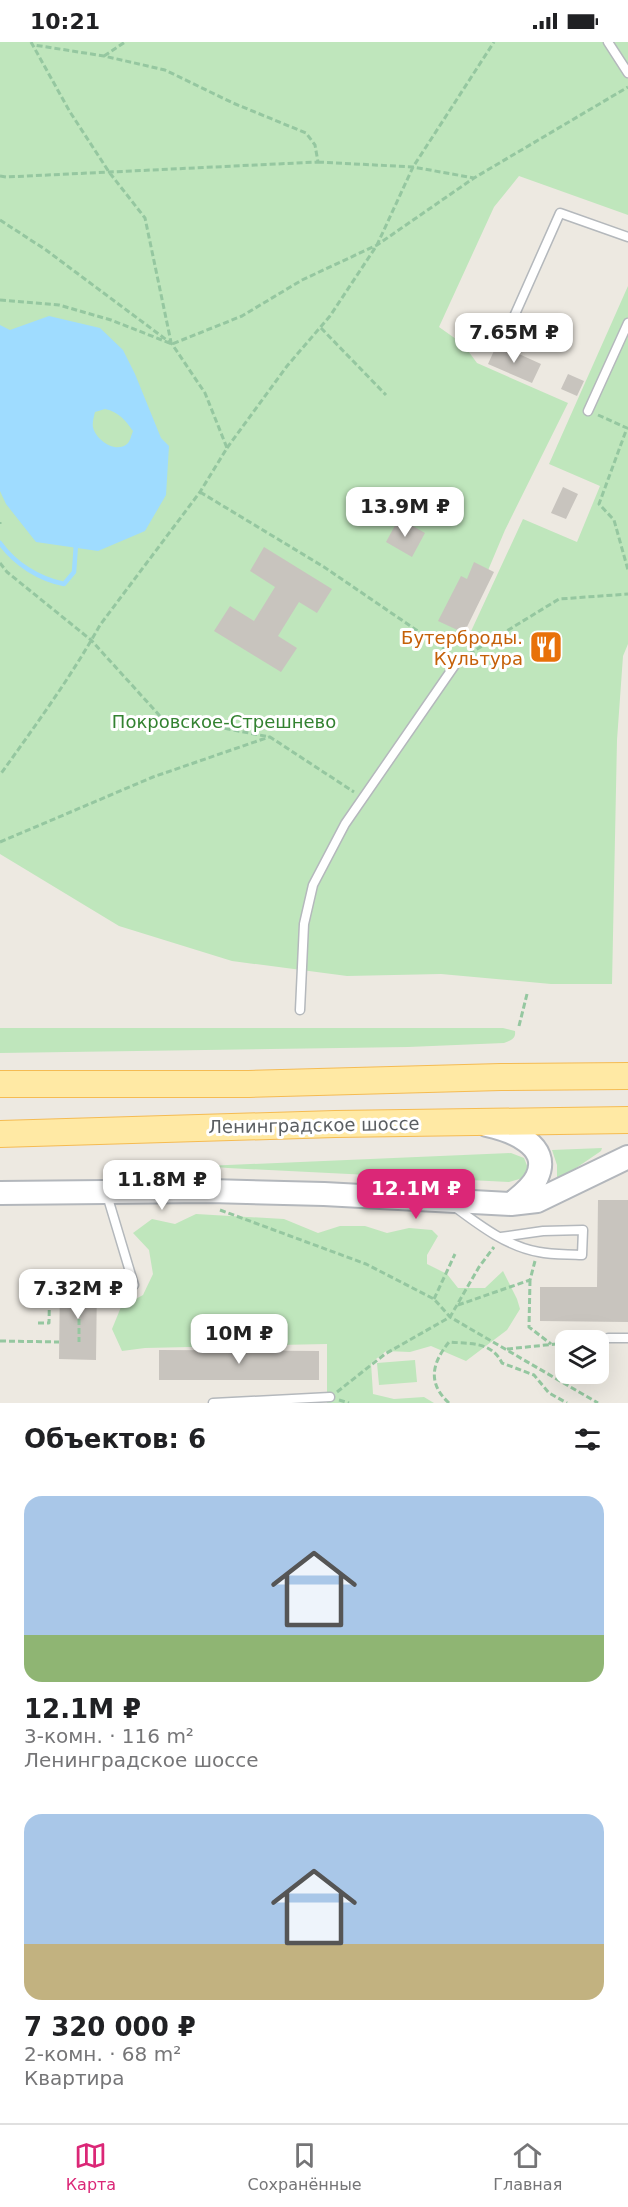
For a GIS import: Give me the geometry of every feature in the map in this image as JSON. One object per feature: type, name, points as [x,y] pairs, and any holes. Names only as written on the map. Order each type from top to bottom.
[{"type":"main road","points":[[0,1084],[249,1084],[628,1076]]},
{"type":"main road","name":"Ленинградское шоссе","points":[[0,1134],[628,1120]]},
{"type":"street","points":[[471,1122],[504,1129],[526,1139],[539,1158],[540,1168],[537,1177],[529,1189],[511,1204]]},
{"type":"street","points":[[0,1193],[210,1191],[324,1194],[511,1204],[537,1201],[628,1157]]},
{"type":"lane","points":[[608,42],[628,73]]},
{"type":"lane","points":[[504,339],[560,213],[628,237]]},
{"type":"lane","points":[[588,411],[628,323]]},
{"type":"lane","points":[[300,1010],[304,924],[313,885],[345,824],[459,659]]},
{"type":"lane","points":[[106,1191],[134,1285]]},
{"type":"lane","points":[[448,1201],[476,1222],[501,1237],[520,1247],[538,1252],[582,1255],[582,1230],[543,1231],[501,1237]]},
{"type":"lane","points":[[609,1338],[628,1338]]},
{"type":"lane","points":[[213,1403],[330,1397]]},
{"type":"path","points":[[104,56],[125,42]]},
{"type":"path","points":[[0,775],[100,625],[200,492],[227,448],[287,366],[330,316],[377,245],[413,167],[494,42]]},
{"type":"path","points":[[33,43],[165,70],[233,103],[306,133],[315,145],[318,162]]},
{"type":"path","points":[[33,43],[70,112],[109,172],[145,218],[172,344]]},
{"type":"path","points":[[0,300],[59,305],[111,320],[172,344],[242,316],[302,280],[377,245],[474,178],[628,87]]},
{"type":"path","points":[[0,176],[318,162],[413,167],[474,178]]},
{"type":"path","points":[[0,220],[45,250],[172,344],[205,393],[227,448]]},
{"type":"path","points":[[321,328],[386,395]]},
{"type":"path","points":[[588,411],[627,428],[599,504],[614,520],[628,570]]},
{"type":"path","points":[[200,492],[324,567],[459,659],[559,599],[628,594]]},
{"type":"path","points":[[0,563],[91,640],[160,716],[270,737],[363,798]]},
{"type":"path","points":[[0,843],[153,777],[270,737]]},
{"type":"path","points":[[519,1026],[527,994]]},
{"type":"path","points":[[218,1210],[366,1264],[434,1299],[450,1317],[598,1403]]},
{"type":"path","points":[[330,1397],[385,1354],[450,1317],[501,1237]]},
{"type":"path","points":[[538,1252],[530,1280],[529,1327],[551,1344]]},
{"type":"path","points":[[434,1299],[455,1254]]},
{"type":"path","points":[[38,1323],[49,1323],[50,1272],[80,1272],[80,1281]]},
{"type":"path","points":[[456,1305],[530,1280]]},
{"type":"path","points":[[79,1301],[79,1342]]},
{"type":"path","points":[[0,1341],[59,1342]]},
{"type":"path","points":[[449,1403],[439,1394],[434,1379],[437,1357],[449,1342],[482,1345],[497,1353],[501,1363],[534,1375],[549,1394],[567,1403]]},
{"type":"path","points":[[505,1349],[555,1344]]},
{"type":"path","points":[[330,1397],[349,1403]]},
{"type":"green space","name":"Покровское-Стрешнево","points":[[0,42],[628,42],[628,215],[519,176],[494,207],[439,327],[463,344],[477,363],[568,403],[505,530],[460,637],[467,640],[523,519],[577,542],[600,486],[549,464],[628,286],[628,644],[623,656],[617,740],[612,984],[551,984],[441,974],[347,976],[232,961],[119,926],[0,854]]},
{"type":"green space","points":[[0,1028],[503,1028],[515,1031],[515,1036],[504,1043],[408,1047],[0,1053]]},
{"type":"green space","points":[[602,1148],[601,1151],[557,1181],[557,1165],[552,1150]]},
{"type":"green space","points":[[511,1153],[524,1158],[528,1168],[523,1178],[509,1182],[205,1166]]},
{"type":"green space","points":[[196,1214],[284,1219],[318,1233],[340,1226],[365,1226],[387,1233],[409,1228],[432,1230],[438,1236],[427,1255],[427,1264],[447,1274],[458,1288],[485,1288],[503,1271],[520,1309],[507,1330],[466,1361],[431,1346],[410,1352],[386,1351],[371,1363],[373,1394],[394,1399],[424,1397],[434,1403],[327,1403],[327,1344],[145,1348],[122,1351],[112,1329],[121,1307],[143,1295],[153,1274],[149,1250],[133,1233],[152,1219],[175,1224]]},
{"type":"green space","points":[[415,1360],[417,1382],[379,1385],[377,1363]]},
{"type":"water","points":[[49,316],[100,328],[123,350],[161,438],[169,446],[166,495],[145,531],[98,551],[36,542],[6,504],[0,491],[0,325],[10,330]],"holes":[[[105,409],[121,417],[133,431],[129,442],[122,447],[106,444],[95,432],[93,427],[95,412]]]},
{"type":"building","points":[[497,344],[541,364],[532,383],[488,364]]},
{"type":"building","points":[[568,374],[584,381],[577,396],[561,389]]},
{"type":"building","points":[[563,487],[578,494],[566,519],[551,513]]},
{"type":"building","points":[[399,518],[425,533],[412,557],[386,542]]},
{"type":"building","points":[[264,547],[332,589],[317,613],[299,602],[278,636],[297,648],[281,672],[214,631],[230,606],[254,621],[275,587],[250,571]]},
{"type":"building","points":[[474,562],[494,572],[464,633],[438,621],[461,576],[467,579]]},
{"type":"building","points":[[547,638],[553,640],[555,646],[553,652],[547,654],[541,652],[539,646],[541,640]]},
{"type":"building","points":[[598,1200],[628,1200],[628,1322],[540,1321],[540,1287],[597,1287]]},
{"type":"building","points":[[60,1281],[97,1282],[96,1360],[59,1359]]},
{"type":"building","points":[[159,1350],[319,1351],[319,1380],[159,1380]]},
{"type":"waterway","points":[[0,543],[28,570],[64,584],[74,572],[76,544]]},
{"type":"place","name":"Бутерброды. Культура","points":[[546,647]]}]
